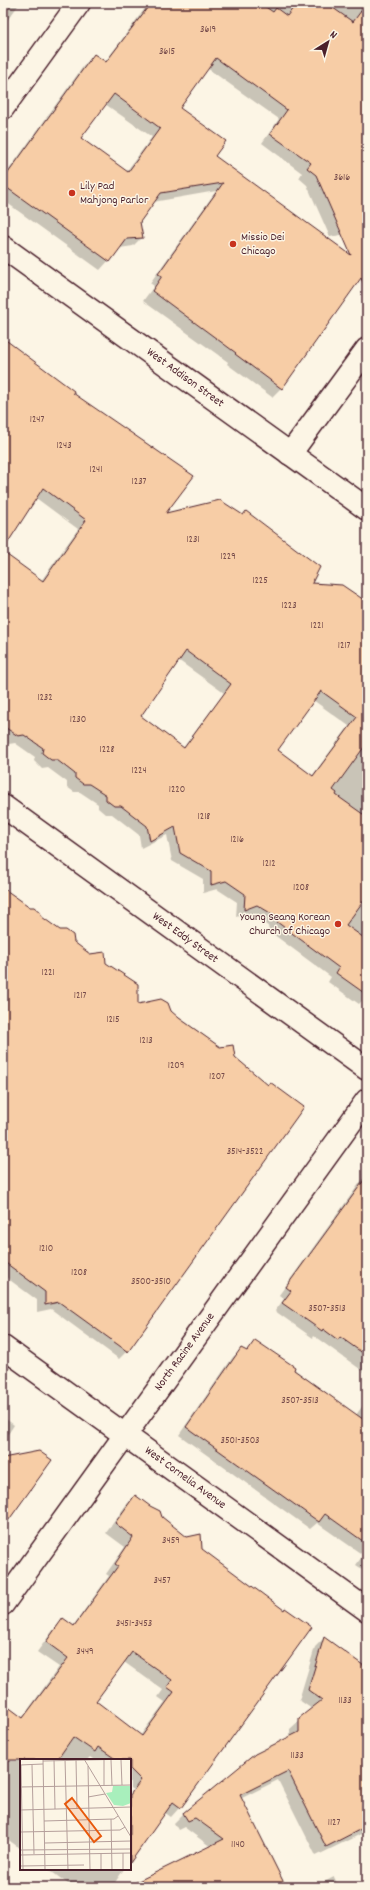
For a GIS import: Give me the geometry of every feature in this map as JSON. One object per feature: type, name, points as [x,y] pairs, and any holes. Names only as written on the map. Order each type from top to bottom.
[{"type":"street","points":[[3,108],[79,3]]},
{"type":"street","name":"West Addison Street","points":[[3,247],[367,509]]},
{"type":"street","points":[[290,454],[367,349]]},
{"type":"street","name":"West Eddy Street","points":[[3,806],[367,1069]]},
{"type":"street","name":"North Racine Avenue","points":[[3,1604],[367,1100]]},
{"type":"street","name":"West Cornelia Avenue","points":[[3,1347],[367,1610]]},
{"type":"building","points":[[151,3],[260,3],[273,12],[276,8],[287,16],[297,3],[326,3],[353,22],[367,3],[367,291],[361,278],[282,389],[152,291],[162,276],[158,274],[223,183],[161,193],[140,222],[143,238],[127,239],[110,262],[3,185],[3,180],[94,54],[106,62]],"holes":[[[216,58],[287,110],[270,134],[311,163],[307,168],[316,175],[351,255],[215,156],[226,141],[180,108]],[[114,94],[160,128],[128,172],[81,138]]]},
{"type":"building","points":[[3,338],[74,391],[73,393],[194,476],[166,513],[220,500],[243,515],[246,511],[320,567],[312,583],[342,585],[367,602],[367,743],[333,790],[337,793],[336,795],[367,817],[367,896],[346,925],[367,940],[367,995],[336,973],[339,968],[277,922],[277,917],[257,905],[244,910],[245,894],[226,881],[211,885],[211,871],[180,853],[175,827],[150,841],[147,826],[121,806],[114,806],[106,800],[106,795],[89,784],[83,784],[75,778],[75,774],[57,760],[51,760],[42,753],[43,748],[24,735],[18,736],[3,726],[3,552],[43,581],[86,520],[43,488],[3,550]],"holes":[[[186,651],[231,684],[184,748],[141,716]],[[321,691],[357,717],[313,776],[278,750]]]},
{"type":"building","points":[[3,888],[30,907],[34,907],[40,912],[42,917],[60,930],[66,930],[73,935],[74,942],[90,954],[105,952],[106,963],[138,984],[138,1004],[161,999],[168,1003],[171,1011],[179,1018],[220,1047],[233,1045],[235,1057],[268,1085],[270,1082],[304,1107],[128,1352],[59,1302],[45,1305],[45,1292],[3,1261]]},
{"type":"building","points":[[367,1176],[367,1356],[340,1337],[338,1340],[323,1329],[322,1331],[282,1303],[291,1291],[286,1287]]},
{"type":"building","points":[[255,1340],[295,1367],[294,1370],[367,1422],[367,1544],[325,1514],[319,1522],[186,1427],[241,1348],[247,1351]]},
{"type":"building","points":[[39,1451],[52,1460],[3,1528],[3,1458]]},
{"type":"building","points":[[135,1495],[160,1511],[162,1517],[187,1537],[201,1534],[202,1549],[284,1610],[285,1608],[312,1627],[181,1808],[173,1802],[131,1862],[131,1794],[141,1780],[131,1770],[131,1759],[116,1759],[98,1747],[95,1752],[73,1737],[58,1759],[3,1760],[3,1703],[23,1718],[68,1658],[46,1642],[63,1618],[74,1626],[118,1566],[115,1564],[133,1537],[115,1523]],"holes":[[[132,1652],[172,1680],[167,1687],[174,1692],[142,1736],[96,1701]]]},
{"type":"building","points":[[324,1637],[367,1668],[367,1826],[326,1847],[288,1771],[240,1795],[286,1887],[126,1887],[224,1839],[195,1818],[188,1821],[183,1813],[255,1754],[299,1732],[299,1718],[322,1700],[308,1690]]},
{"type":"place","name":"Lily Pad Mahjong Parlor","points":[[72,193]]},
{"type":"place","name":"Missio Dei Chicago","points":[[233,244]]},
{"type":"place","name":"Young Seang Korean Church of Chicago","points":[[338,924]]}]
